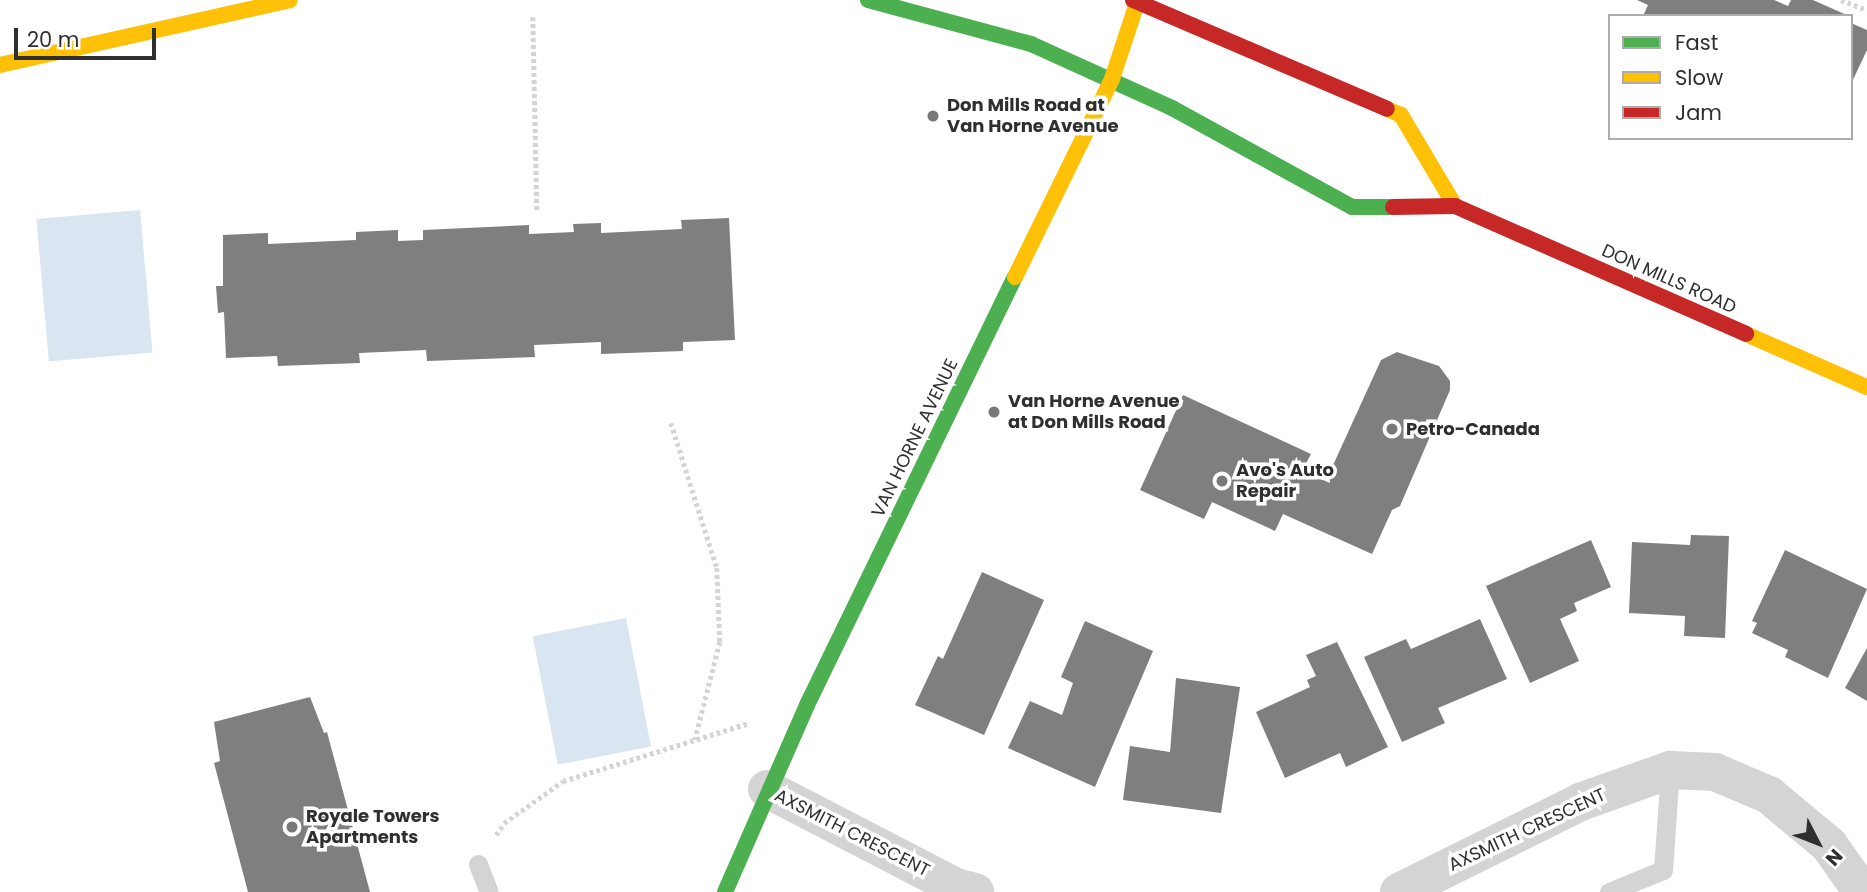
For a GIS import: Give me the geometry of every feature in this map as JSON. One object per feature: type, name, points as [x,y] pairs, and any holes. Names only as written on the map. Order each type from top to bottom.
[{"type":"main road","points":[[0,65],[290,0]]},
{"type":"main road","name":"DON MILLS ROAD","points":[[868,0],[1031,44],[1112,79],[1352,207],[1455,206],[1867,387]]},
{"type":"main road","points":[[1136,1],[1401,115],[1455,206]]},
{"type":"main road","name":"VAN HORNE AVENUE","points":[[725,892],[767,789],[1112,79],[1136,1]]},
{"type":"street","name":"AXSMITH CRESCENT","points":[[1399,892],[1580,802],[1670,770],[1715,772],[1769,795],[1829,845],[1862,892]]},
{"type":"street","name":"AXSMITH CRESCENT","points":[[767,789],[956,887],[975,892]]},
{"type":"lane","points":[[1609,892],[1663,870],[1670,770]]},
{"type":"lane","points":[[478,864],[489,892]]},
{"type":"path","points":[[1841,0],[1867,10]]},
{"type":"path","points":[[533,17],[537,212]]},
{"type":"path","points":[[671,423],[718,568],[720,642],[694,741]]},
{"type":"path","points":[[478,864],[504,823],[563,781],[807,705]]},
{"type":"shaded area","points":[[140,210],[152,352],[49,362],[36,219]]},
{"type":"shaded area","points":[[626,618],[651,747],[558,765],[533,636]]},
{"type":"building","points":[[1637,0],[1774,0],[1788,6],[1791,0],[1813,0],[1844,14],[1644,14],[1648,5]]},
{"type":"building","points":[[1853,24],[1867,30],[1867,50],[1853,80]]},
{"type":"building","points":[[729,218],[735,340],[683,342],[683,351],[601,354],[601,342],[534,345],[535,357],[427,361],[426,350],[359,353],[360,363],[278,366],[277,356],[226,358],[224,312],[218,313],[216,286],[223,286],[223,235],[268,233],[268,244],[356,240],[356,232],[398,230],[398,241],[423,240],[423,230],[529,225],[529,234],[574,232],[573,224],[601,223],[601,233],[682,229],[681,220]]},
{"type":"building","points":[[1397,352],[1439,366],[1450,381],[1450,390],[1400,506],[1392,510],[1372,554],[1283,514],[1275,531],[1212,502],[1204,519],[1140,490],[1183,395],[1311,454],[1302,471],[1330,483],[1329,474],[1381,360]]},
{"type":"building","points":[[1691,535],[1729,536],[1725,638],[1684,636],[1685,616],[1629,613],[1632,542],[1690,545]]},
{"type":"building","points":[[1591,540],[1611,587],[1574,603],[1577,611],[1560,619],[1579,661],[1530,683],[1486,586]]},
{"type":"building","points":[[1785,550],[1867,589],[1828,678],[1785,657],[1788,650],[1752,633],[1757,623],[1752,621]]},
{"type":"building","points":[[982,572],[1044,600],[984,735],[915,705],[938,656],[943,659]]},
{"type":"building","points":[[1480,619],[1507,679],[1438,708],[1445,723],[1402,742],[1364,657],[1406,639],[1411,649]]},
{"type":"building","points":[[1085,621],[1153,651],[1095,787],[1008,748],[1030,701],[1062,715],[1073,683],[1061,677]]},
{"type":"building","points":[[1337,642],[1388,747],[1346,767],[1340,753],[1285,778],[1256,712],[1310,687],[1307,680],[1316,676],[1306,655]]},
{"type":"building","points":[[1867,648],[1867,701],[1845,688]]},
{"type":"building","points":[[1176,678],[1240,687],[1221,813],[1123,800],[1130,746],[1170,752]]},
{"type":"building","name":"Royale Towers Apartments","points":[[310,697],[324,733],[327,732],[370,892],[248,892],[214,763],[220,761],[214,722]]},
{"type":"traffic: fast","points":[[868,0],[1031,44],[1172,108],[1352,207],[1393,207]]},
{"type":"traffic: fast","points":[[725,892],[807,705],[1015,277]]},
{"type":"traffic: slow","points":[[0,65],[290,0]]},
{"type":"traffic: slow","points":[[1015,277],[1112,79],[1138,0]]},
{"type":"traffic: slow","points":[[1387,109],[1401,115],[1455,206]]},
{"type":"traffic: slow","points":[[1746,334],[1867,387]]},
{"type":"traffic: jam","points":[[1133,0],[1387,109]]},
{"type":"traffic: jam","points":[[1393,207],[1455,206],[1746,334]]},
{"type":"place","name":"Don Mills Road at Van Horne Avenue","points":[[933,116]]},
{"type":"place","name":"Van Horne Avenue at Don Mills Road","points":[[994,412]]},
{"type":"place","name":"Petro-Canada","points":[[1392,429]]},
{"type":"place","name":"Avo's Auto Repair","points":[[1222,481]]},
{"type":"place","name":"Royale Towers Apartments","points":[[292,827]]}]
